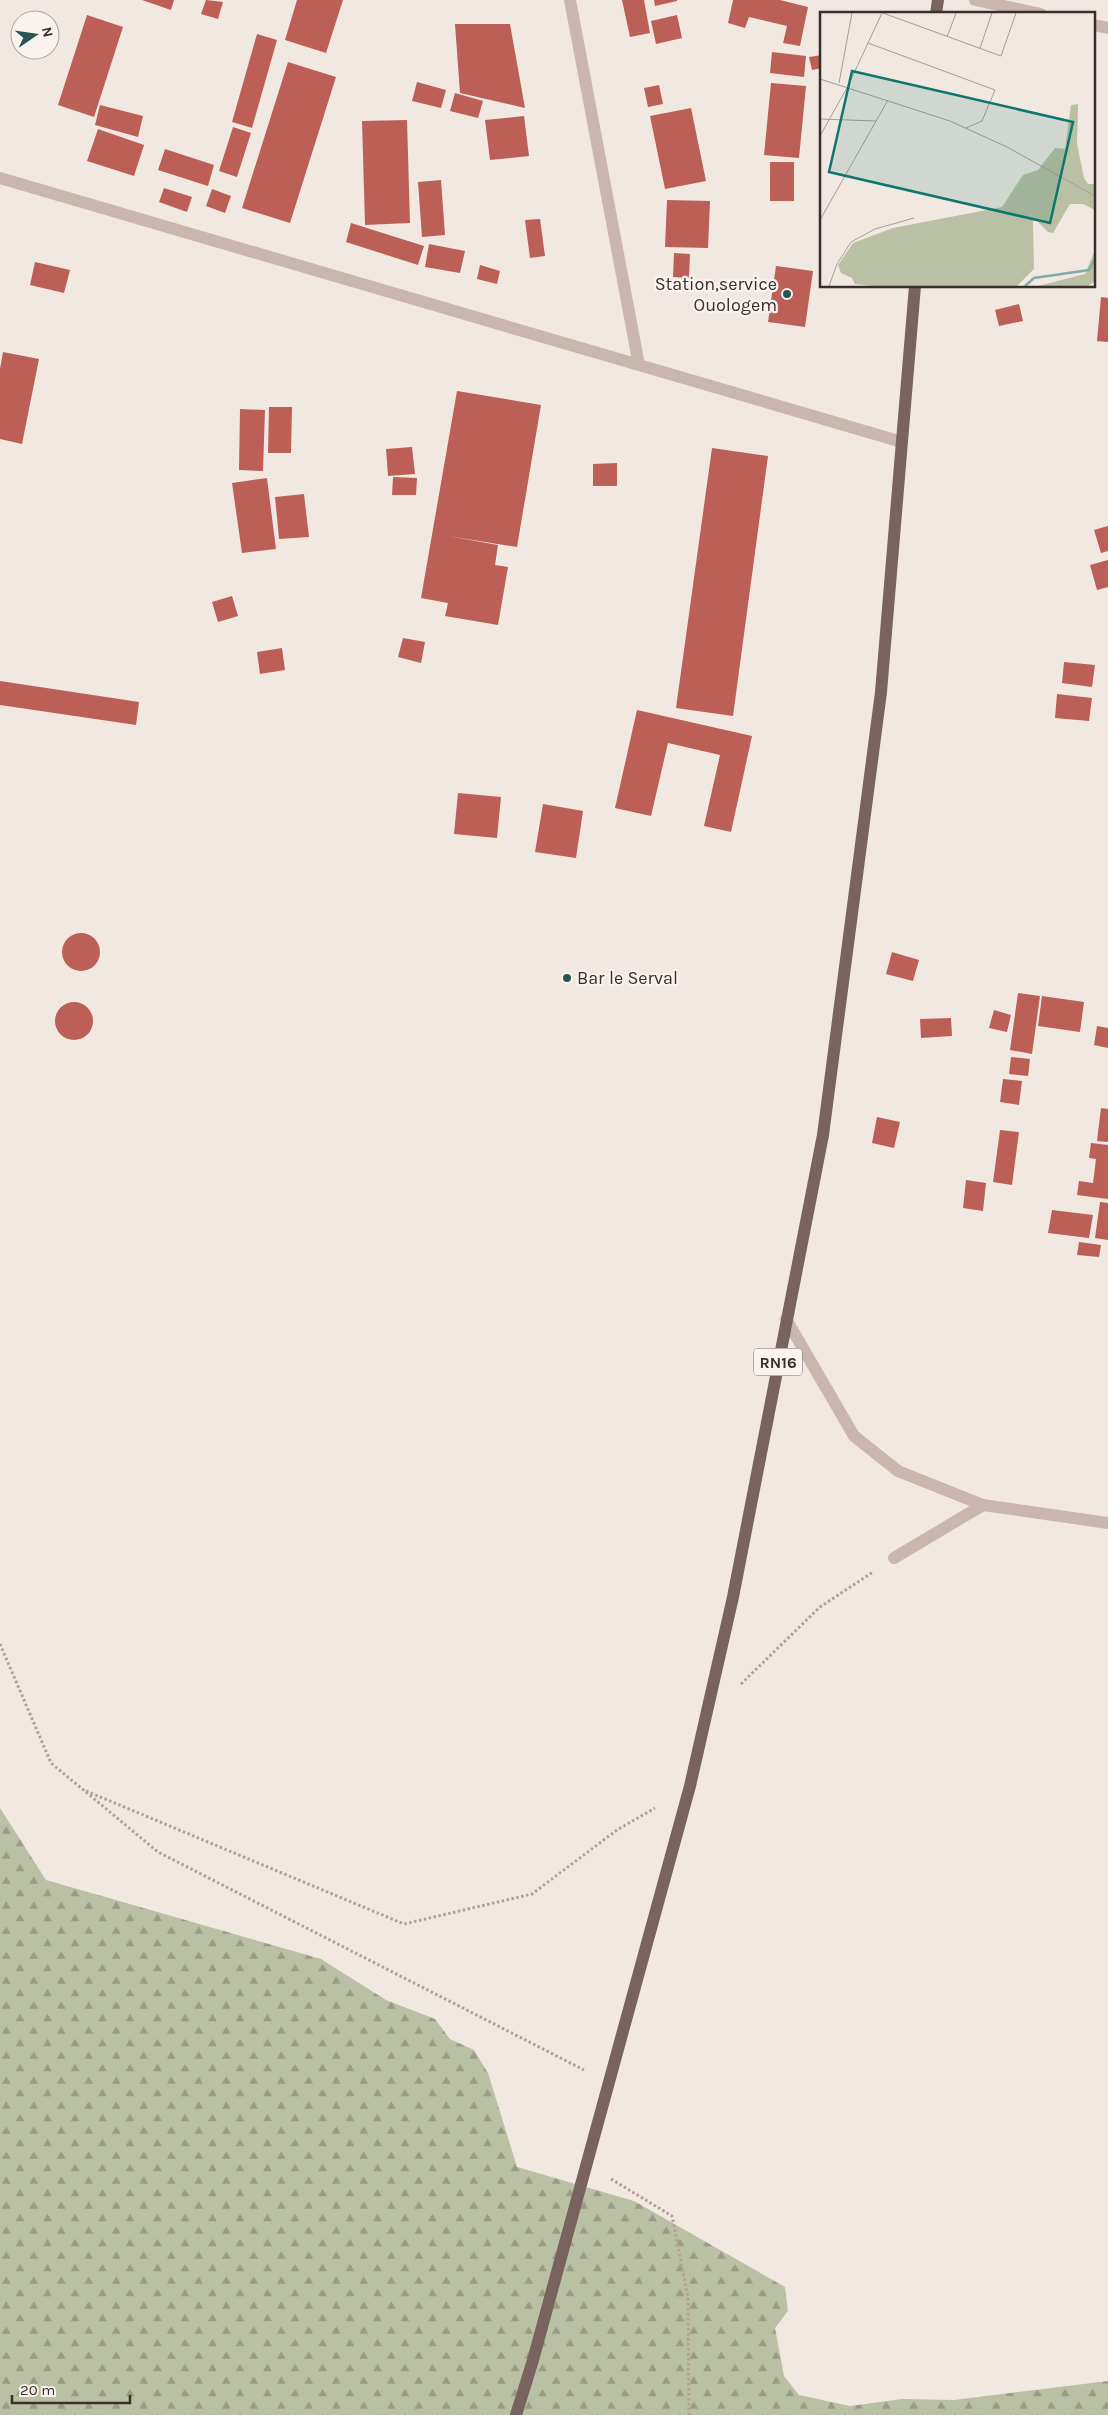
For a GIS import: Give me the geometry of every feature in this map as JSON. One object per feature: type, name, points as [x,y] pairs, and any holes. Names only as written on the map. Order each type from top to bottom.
[{"type":"main road","name":"RN16","points":[[516,2415],[587,2165],[690,1786],[733,1597],[825,1115],[881,692],[915,288]]},
{"type":"street","points":[[570,0],[639,365]]},
{"type":"street","points":[[975,0],[1032,12]]},
{"type":"street","points":[[0,178],[902,442]]},
{"type":"street","points":[[786,1319],[854,1436],[898,1471],[983,1505],[1108,1523]]},
{"type":"street","points":[[894,1558],[983,1505]]},
{"type":"path","points":[[738,1687],[820,1606],[894,1558]]},
{"type":"path","points":[[0,1644],[51,1763],[158,1852],[609,2083]]},
{"type":"path","points":[[83,1790],[404,1924],[532,1894],[616,1830],[690,1786]]},
{"type":"path","points":[[587,2165],[672,2216],[688,2297],[689,2415]]},
{"type":"green space","points":[[0,1808],[46,1880],[321,1959],[386,2000],[435,2019],[450,2039],[474,2050],[488,2073],[517,2167],[634,2201],[785,2287],[788,2311],[775,2328],[784,2376],[799,2395],[850,2406],[902,2399],[954,2400],[1108,2381],[1108,2415],[0,2415]]},
{"type":"building","points":[[142,0],[174,0],[171,10]]},
{"type":"building","points":[[206,0],[223,2],[218,19],[201,14]]},
{"type":"building","points":[[297,0],[343,0],[326,53],[285,40]]},
{"type":"building","points":[[622,0],[644,0],[650,33],[630,37]]},
{"type":"building","points":[[654,0],[677,0],[677,1],[655,6]]},
{"type":"building","points":[[733,0],[780,0],[808,7],[800,46],[783,43],[787,26],[749,17],[745,28],[728,23]]},
{"type":"building","points":[[87,15],[123,27],[94,117],[58,105]]},
{"type":"building","points":[[677,15],[682,38],[656,44],[651,21]]},
{"type":"building","points":[[455,24],[510,24],[525,108],[460,93]]},
{"type":"building","points":[[257,34],[277,40],[252,128],[232,122]]},
{"type":"building","points":[[772,52],[806,56],[804,77],[770,73]]},
{"type":"building","points":[[820,55],[820,68],[812,70],[809,57]]},
{"type":"building","points":[[288,62],[336,77],[290,223],[242,208]]},
{"type":"building","points":[[417,82],[446,90],[441,108],[412,101]]},
{"type":"building","points":[[771,83],[806,86],[799,158],[764,155]]},
{"type":"building","points":[[659,85],[663,104],[648,107],[644,88]]},
{"type":"building","points":[[455,93],[483,101],[478,118],[450,111]]},
{"type":"building","points":[[100,105],[143,116],[138,137],[95,125]]},
{"type":"building","points":[[691,108],[706,181],[665,189],[650,116]]},
{"type":"building","points":[[524,116],[529,156],[490,160],[485,120]]},
{"type":"building","points":[[407,120],[410,223],[365,225],[362,121]]},
{"type":"building","points":[[233,127],[251,133],[237,177],[219,171]]},
{"type":"building","points":[[98,129],[144,145],[134,176],[87,161]]},
{"type":"building","points":[[165,149],[214,165],[208,186],[158,170]]},
{"type":"building","points":[[770,162],[794,162],[794,201],[770,201]]},
{"type":"building","points":[[441,180],[445,235],[422,237],[418,182]]},
{"type":"building","points":[[164,188],[192,197],[187,212],[159,202]]},
{"type":"building","points":[[212,189],[231,196],[225,213],[206,206]]},
{"type":"building","points":[[667,200],[710,201],[708,248],[665,247]]},
{"type":"building","points":[[540,219],[545,256],[530,258],[525,220]]},
{"type":"building","points":[[351,223],[424,246],[418,265],[346,242]]},
{"type":"building","points":[[429,244],[465,251],[460,273],[425,267]]},
{"type":"building","points":[[674,253],[690,254],[689,278],[673,277]]},
{"type":"building","points":[[35,262],[70,270],[64,293],[30,285]]},
{"type":"building","points":[[480,265],[500,271],[497,284],[477,279]]},
{"type":"building","points":[[776,266],[813,271],[805,327],[768,322]]},
{"type":"building","points":[[1101,297],[1108,298],[1108,342],[1097,341]]},
{"type":"building","points":[[1019,304],[1023,321],[999,326],[995,310]]},
{"type":"building","points":[[3,352],[39,359],[22,444],[0,439],[0,369]]},
{"type":"building","points":[[457,391],[541,405],[517,547],[448,536],[498,545],[495,565],[508,567],[498,625],[445,616],[448,603],[421,598]]},
{"type":"building","points":[[269,407],[292,407],[291,453],[268,453]]},
{"type":"building","points":[[240,409],[265,410],[263,471],[239,470]]},
{"type":"building","points":[[412,447],[415,474],[388,476],[386,449]]},
{"type":"building","points":[[712,448],[768,456],[733,716],[676,708]]},
{"type":"building","points":[[617,463],[617,486],[593,486],[593,464]]},
{"type":"building","points":[[393,477],[417,478],[416,495],[392,495]]},
{"type":"building","points":[[267,478],[276,549],[242,553],[232,483]]},
{"type":"building","points":[[304,494],[309,537],[279,539],[275,497]]},
{"type":"building","points":[[1108,526],[1108,551],[1101,553],[1094,530]]},
{"type":"building","points":[[1108,560],[1108,587],[1097,590],[1090,565]]},
{"type":"building","points":[[232,596],[238,616],[218,622],[212,602]]},
{"type":"building","points":[[403,638],[425,642],[421,663],[398,657]]},
{"type":"building","points":[[282,648],[285,670],[260,674],[257,652]]},
{"type":"building","points":[[1064,662],[1095,665],[1092,687],[1062,683]]},
{"type":"building","points":[[0,681],[139,702],[136,725],[0,705]]},
{"type":"building","points":[[1057,694],[1092,698],[1089,721],[1055,718]]},
{"type":"building","points":[[637,710],[752,736],[731,832],[704,826],[720,755],[668,743],[651,816],[615,808]]},
{"type":"building","points":[[458,793],[501,797],[497,838],[454,834]]},
{"type":"building","points":[[543,804],[583,811],[576,858],[535,852]]},
{"type":"building","points":[[81,933],[94,939],[100,952],[94,965],[81,971],[68,965],[62,952],[68,939]]},
{"type":"building","points":[[892,952],[919,960],[913,981],[886,974]]},
{"type":"building","points":[[1018,993],[1040,996],[1032,1054],[1010,1050]]},
{"type":"building","points":[[1042,996],[1084,1002],[1080,1032],[1038,1026]]},
{"type":"building","points":[[74,1002],[88,1007],[93,1021],[88,1035],[74,1040],[60,1035],[55,1021],[60,1007]]},
{"type":"building","points":[[994,1010],[1011,1015],[1007,1032],[989,1028]]},
{"type":"building","points":[[951,1018],[952,1036],[921,1038],[920,1019]]},
{"type":"building","points":[[1097,1026],[1108,1028],[1108,1048],[1094,1045]]},
{"type":"building","points":[[1011,1057],[1030,1059],[1028,1076],[1009,1074]]},
{"type":"building","points":[[1003,1079],[1022,1081],[1019,1105],[1000,1102]]},
{"type":"building","points":[[1101,1108],[1108,1109],[1108,1142],[1097,1141]]},
{"type":"building","points":[[877,1117],[900,1122],[894,1148],[872,1143]]},
{"type":"building","points":[[1000,1130],[1019,1132],[1012,1185],[993,1182]]},
{"type":"building","points":[[1091,1143],[1108,1145],[1108,1199],[1077,1195],[1079,1181],[1093,1183],[1096,1159],[1089,1158]]},
{"type":"building","points":[[966,1180],[986,1183],[983,1211],[963,1208]]},
{"type":"building","points":[[1100,1202],[1108,1203],[1108,1240],[1095,1238]]},
{"type":"building","points":[[1052,1210],[1093,1215],[1089,1238],[1048,1233]]},
{"type":"building","points":[[1079,1242],[1101,1245],[1099,1257],[1077,1255]]},
{"type":"place","name":"Station,service Ouologem","points":[[787,294]]},
{"type":"place","name":"Bar le Serval","points":[[567,978]]}]
